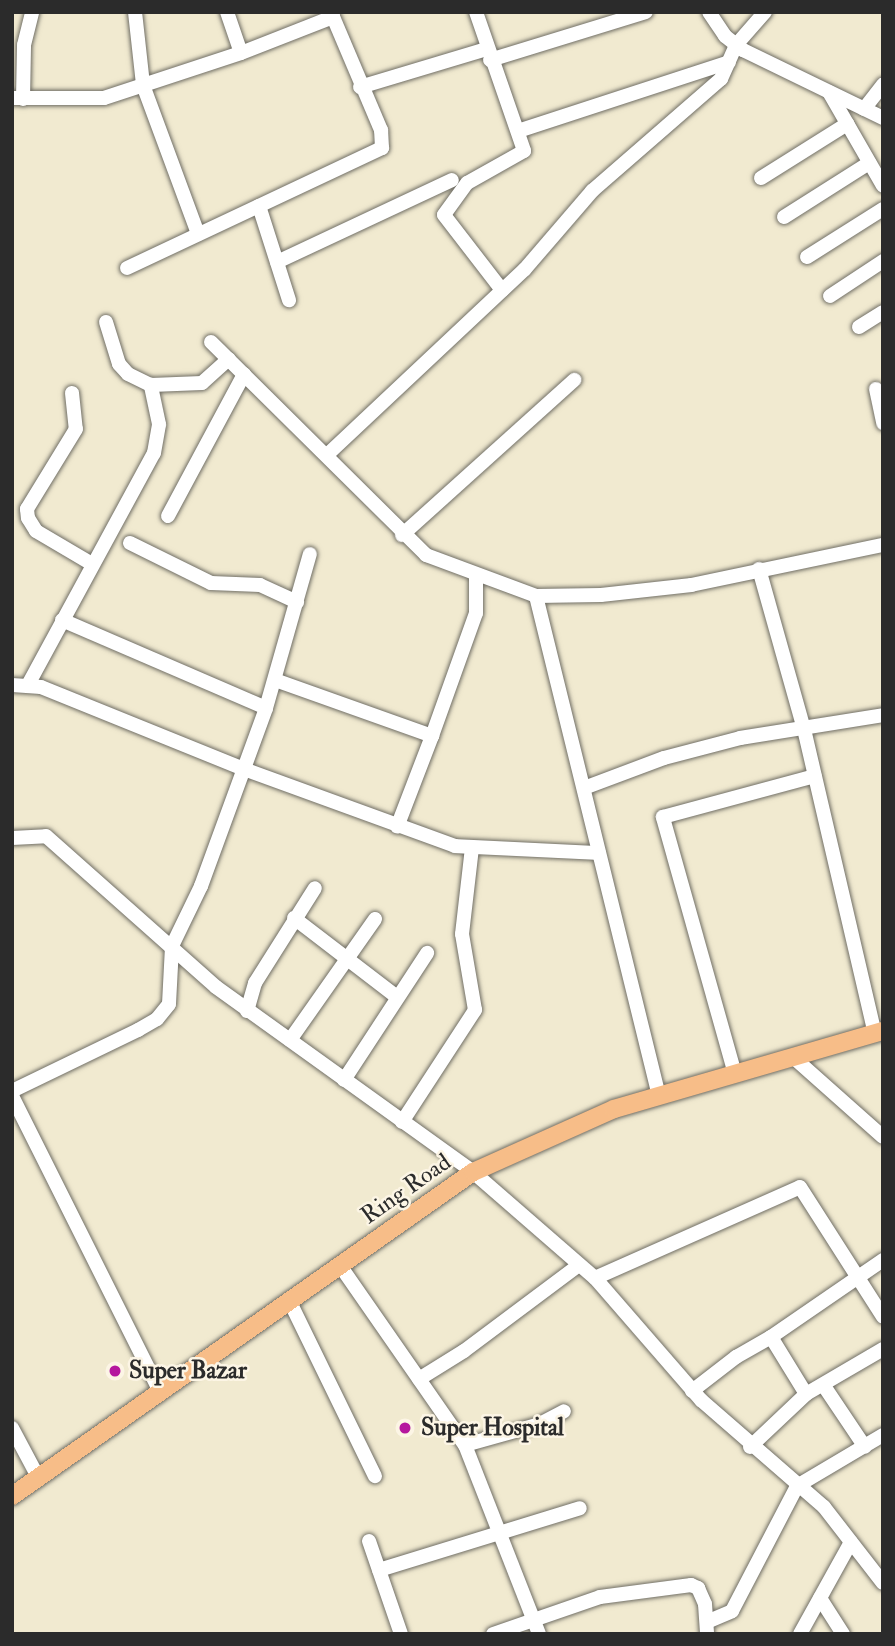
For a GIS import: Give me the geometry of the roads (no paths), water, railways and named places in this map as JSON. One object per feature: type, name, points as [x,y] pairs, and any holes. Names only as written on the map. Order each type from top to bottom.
[{"type":"main road","name":"Ring Road","points":[[12,1496],[160,1391],[227,1349],[289,1300],[312,1289],[339,1264],[473,1172],[604,1113],[879,1032]]},
{"type":"street","points":[[32,12],[24,45],[17,99],[91,99],[144,85],[242,53],[332,15],[360,87],[381,130],[382,148],[127,268]]},
{"type":"street","points":[[135,12],[144,85],[198,234]]},
{"type":"street","points":[[227,12],[242,53]]},
{"type":"street","points":[[476,12],[524,151],[467,183],[444,215],[502,290]]},
{"type":"street","points":[[360,87],[646,12]]},
{"type":"street","points":[[709,12],[736,45],[883,118]]},
{"type":"street","points":[[328,454],[502,290],[592,191],[721,79],[736,45],[765,12]]},
{"type":"street","points":[[518,131],[729,62]]},
{"type":"street","points":[[864,109],[883,85]]},
{"type":"street","points":[[829,92],[883,186]]},
{"type":"street","points":[[761,178],[848,124]]},
{"type":"street","points":[[784,217],[869,163]]},
{"type":"street","points":[[277,262],[452,180]]},
{"type":"street","points":[[259,206],[289,300]]},
{"type":"street","points":[[807,257],[883,209]]},
{"type":"street","points":[[830,296],[883,261]]},
{"type":"street","points":[[859,327],[883,312]]},
{"type":"street","points":[[106,321],[119,364],[128,374],[151,385],[202,383],[229,359]]},
{"type":"street","points":[[211,342],[328,454],[402,535],[426,555],[536,596],[577,597],[667,588],[883,545]]},
{"type":"street","points":[[168,516],[244,374]]},
{"type":"street","points":[[402,535],[574,380]]},
{"type":"street","points":[[29,683],[154,453],[159,424],[151,385]]},
{"type":"street","points":[[876,389],[883,423]]},
{"type":"street","points":[[72,393],[76,429],[27,509],[28,518],[36,531],[92,564]]},
{"type":"street","points":[[130,543],[211,583],[260,585],[297,602]]},
{"type":"street","points":[[160,1391],[12,1093],[164,1013],[169,1004],[172,946],[201,886],[241,768],[266,708],[310,555]]},
{"type":"street","points":[[758,569],[804,729],[879,1032]]},
{"type":"street","points":[[397,827],[476,613],[477,575]]},
{"type":"street","points":[[536,596],[659,1097]]},
{"type":"street","points":[[62,620],[266,708]]},
{"type":"street","points":[[275,680],[432,736]]},
{"type":"street","points":[[12,685],[29,683],[397,827],[471,848],[599,853]]},
{"type":"street","points":[[584,788],[664,758],[740,738],[883,715]]},
{"type":"street","points":[[735,1074],[663,817],[816,776]]},
{"type":"street","points":[[12,838],[46,836],[247,1011],[473,1172],[595,1278],[692,1391],[750,1447],[824,1507],[883,1583]]},
{"type":"street","points":[[402,1122],[475,1010],[462,934],[471,848]]},
{"type":"street","points":[[247,1011],[255,984],[315,888]]},
{"type":"street","points":[[294,918],[348,956],[397,997]]},
{"type":"street","points":[[290,1040],[374,919]]},
{"type":"street","points":[[344,1080],[426,953]]},
{"type":"street","points":[[793,1057],[883,1137]]},
{"type":"street","points":[[595,1278],[800,1187],[883,1317]]},
{"type":"street","points":[[692,1391],[736,1357],[771,1337],[883,1260]]},
{"type":"street","points":[[339,1264],[465,1445],[497,1532],[540,1634]]},
{"type":"street","points":[[419,1379],[464,1352],[579,1265]]},
{"type":"street","points":[[289,1300],[375,1476]]},
{"type":"street","points":[[771,1337],[806,1394]]},
{"type":"street","points":[[750,1447],[806,1394],[824,1387],[883,1349]]},
{"type":"street","points":[[824,1387],[865,1447]]},
{"type":"street","points":[[465,1445],[540,1424],[564,1411]]},
{"type":"street","points":[[12,1428],[38,1477]]},
{"type":"street","points":[[493,1634],[600,1597],[691,1585],[701,1593],[708,1628],[732,1611],[797,1486],[883,1435]]},
{"type":"street","points":[[379,1570],[580,1508]]},
{"type":"street","points":[[369,1541],[401,1634]]},
{"type":"street","points":[[800,1634],[851,1542]]},
{"type":"street","points":[[820,1598],[843,1634]]},
{"type":"place","name":"Super Bazar","points":[[115,1371]]},
{"type":"place","name":"Super Hospital","points":[[405,1428]]}]
